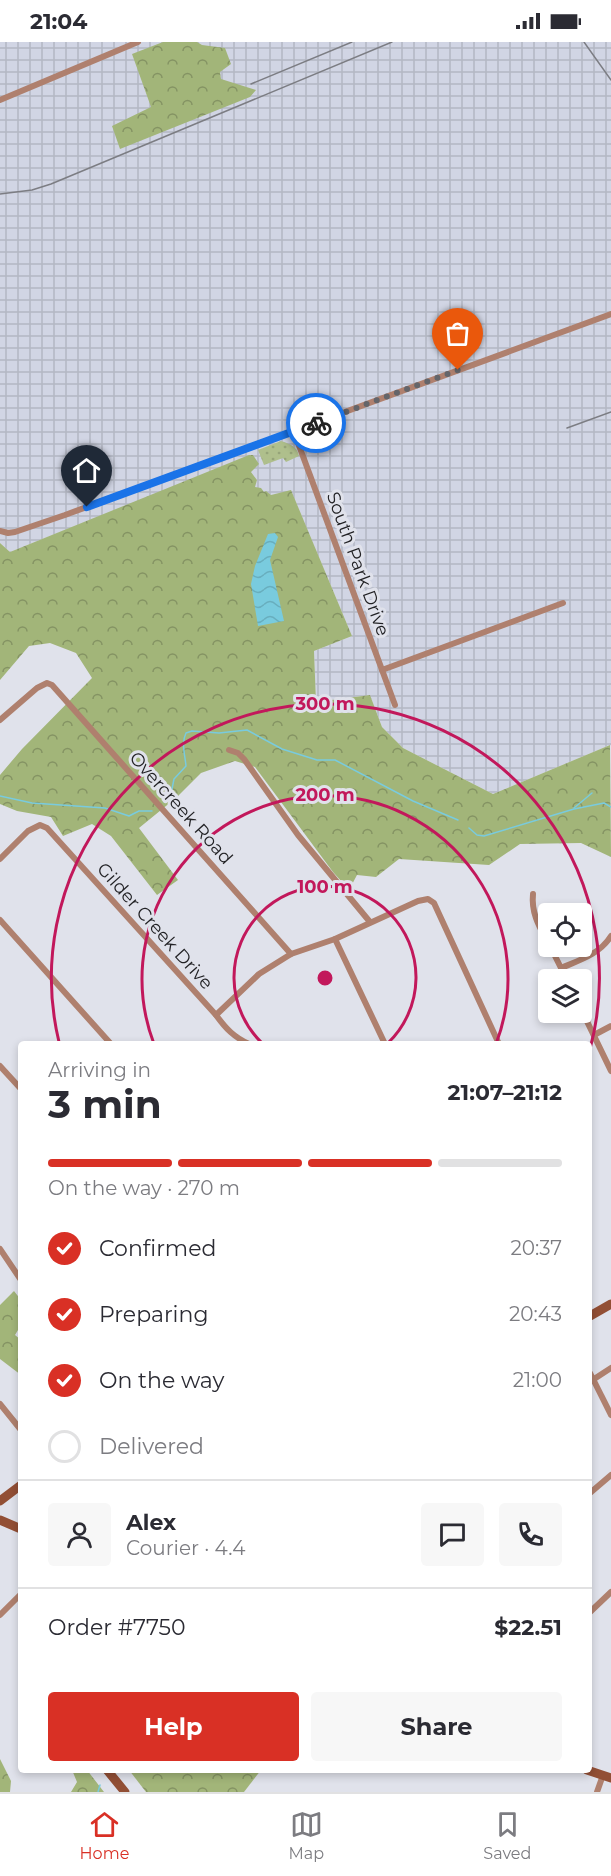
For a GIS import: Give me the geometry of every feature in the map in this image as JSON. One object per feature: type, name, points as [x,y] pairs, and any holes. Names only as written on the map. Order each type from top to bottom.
[{"type":"street","points":[[0,100],[138,42]]},
{"type":"street","points":[[0,531],[15,532],[65,516],[611,314]]},
{"type":"street","name":"South Park Drive","points":[[294,432],[395,705]]},
{"type":"street","points":[[382,670],[563,603]]},
{"type":"street","name":"Overcreek Road","points":[[0,720],[37,688],[47,683],[56,689],[291,954]]},
{"type":"street","points":[[229,750],[238,753],[244,759],[298,835],[370,922]]},
{"type":"street","name":"Gilder Creek Drive","points":[[0,859],[28,831],[40,825],[47,828],[229,1032],[244,1041]]},
{"type":"street","points":[[532,894],[534,918],[538,925]]},
{"type":"street","points":[[216,1015],[259,974],[291,954],[335,939],[423,899],[431,900],[498,1041]]},
{"type":"street","points":[[0,920],[108,1041]]},
{"type":"street","points":[[555,957],[561,968],[605,946],[611,936]]},
{"type":"street","points":[[335,939],[384,1041]]},
{"type":"street","points":[[588,1023],[611,1071]]},
{"type":"street","points":[[594,1035],[611,1026]]},
{"type":"street","points":[[0,1066],[18,1086]]},
{"type":"street","points":[[0,1249],[18,1276]]},
{"type":"street","points":[[592,1315],[611,1304]]},
{"type":"street","points":[[592,1380],[611,1368]]},
{"type":"street","points":[[592,1383],[611,1415]]},
{"type":"street","points":[[0,1404],[18,1426]]},
{"type":"street","points":[[592,1491],[611,1474]]},
{"type":"street","points":[[0,1501],[18,1487]]},
{"type":"street","points":[[0,1520],[18,1528]]},
{"type":"street","points":[[592,1610],[611,1592]]},
{"type":"street","points":[[0,1615],[18,1597]]},
{"type":"street","points":[[592,1772],[607,1776],[597,1792]]},
{"type":"street","points":[[109,1773],[125,1792]]},
{"type":"shaded area","points":[[0,42],[611,42],[611,746],[493,794],[403,748],[382,727],[370,695],[316,702],[314,651],[352,636],[291,491],[271,495],[254,487],[257,480],[251,472],[253,455],[10,552],[0,543]]},
{"type":"green space","points":[[163,42],[197,42],[202,45],[225,48],[231,64],[220,72],[221,79],[256,90],[250,97],[120,149],[112,126],[151,107],[132,54]]},
{"type":"green space","points":[[281,441],[295,448],[299,456],[286,462],[283,458],[264,465],[258,450]]},
{"type":"green space","points":[[253,455],[259,464],[251,472],[257,480],[255,487],[271,495],[291,490],[352,636],[314,651],[316,702],[370,695],[382,727],[403,748],[493,794],[610,745],[611,857],[581,843],[520,844],[489,865],[399,859],[376,877],[357,875],[349,890],[255,767],[235,761],[201,773],[177,797],[139,828],[178,880],[157,895],[111,836],[92,824],[63,836],[51,817],[17,811],[0,804],[0,775],[22,749],[92,678],[76,653],[50,643],[29,646],[0,680],[0,543],[10,552]]},
{"type":"green space","points":[[14,1291],[18,1296],[18,1330],[15,1335],[18,1338],[18,1373],[0,1359],[0,1305]]},
{"type":"green space","points":[[0,1759],[11,1781],[10,1792],[0,1792]]},
{"type":"green space","points":[[73,1773],[89,1773],[104,1792],[71,1792],[77,1782]]},
{"type":"green space","points":[[131,1773],[259,1773],[244,1792],[146,1792]]},
{"type":"water","points":[[275,533],[278,537],[270,560],[284,621],[258,626],[251,584],[255,566],[268,534]]},
{"type":"waterway","points":[[164,802],[171,794],[174,779],[186,766],[184,745],[186,733],[247,730],[282,749],[317,760],[335,760],[413,801],[458,820]]},
{"type":"waterway","points":[[574,808],[592,793]]},
{"type":"waterway","points":[[0,796],[32,803],[105,808],[129,816],[139,811],[152,811]]},
{"type":"waterway","points":[[469,828],[477,835],[484,836],[574,809],[604,803],[611,807]]},
{"type":"waterway","points":[[98,1792],[100,1785]]},
{"type":"railway","points":[[251,84],[352,42]]},
{"type":"railway","points":[[0,194],[32,190],[51,184],[392,42]]},
{"type":"railway","points":[[584,42],[611,80]]},
{"type":"railway","points":[[567,428],[611,412]]},
{"type":"way so far","points":[[316,423],[458,370]]},
{"type":"route","points":[[87,507],[316,423]]}]
